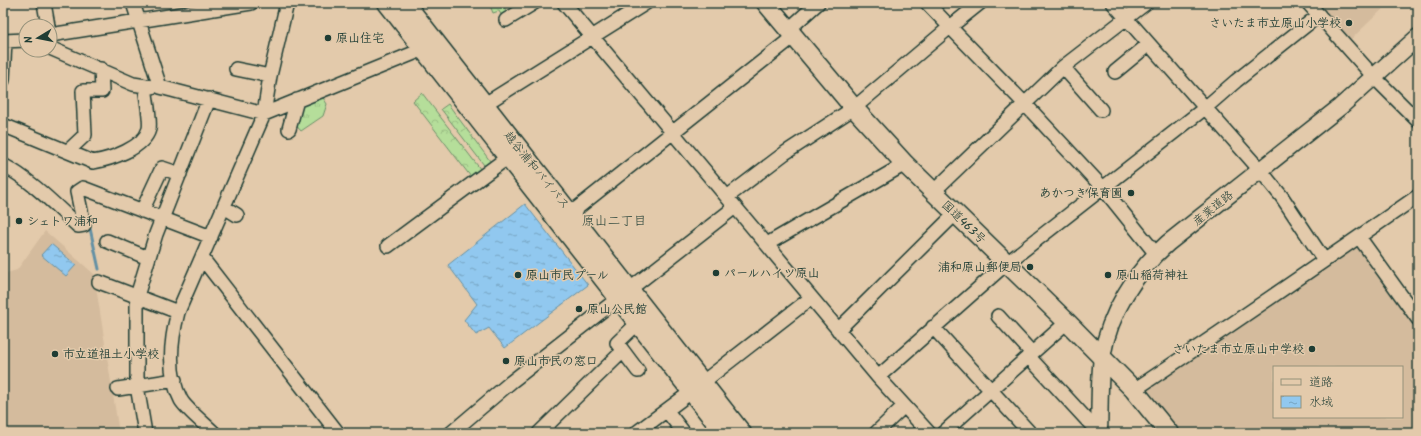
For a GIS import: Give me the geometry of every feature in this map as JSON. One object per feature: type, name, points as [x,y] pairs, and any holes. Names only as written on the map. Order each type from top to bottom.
[{"type":"highway","name":"越谷浦和バイパス","points":[[387,3],[424,49],[513,153],[625,294],[697,387],[724,433]]},
{"type":"highway","name":"越谷浦和バイパス","points":[[405,3],[485,104],[513,153],[571,213],[625,294],[638,323],[742,433]]},
{"type":"highway","name":"国道463号","points":[[766,3],[854,108],[905,164],[1067,322],[1134,390],[1169,433]]},
{"type":"main road","name":"産業道路","points":[[1099,433],[1102,358],[1110,329],[1124,296],[1156,254],[1340,107],[1418,37]]},
{"type":"street","points":[[44,3],[47,18]]},
{"type":"street","points":[[133,3],[160,87]]},
{"type":"street","points":[[58,34],[140,22],[251,3]]},
{"type":"street","points":[[207,430],[181,400],[172,364],[171,337],[178,312],[264,114],[270,76],[287,3]]},
{"type":"street","points":[[506,20],[534,3]]},
{"type":"street","points":[[564,3],[838,330],[929,433]]},
{"type":"street","points":[[485,104],[646,3]]},
{"type":"street","points":[[571,213],[672,133],[790,33],[818,3]]},
{"type":"street","points":[[927,3],[1024,103],[1103,188],[1156,254]]},
{"type":"street","points":[[451,433],[511,382],[625,294],[785,153],[854,108],[980,3]]},
{"type":"street","points":[[1113,3],[1260,170],[1282,197],[1324,260]]},
{"type":"street","points":[[932,192],[1063,67],[1146,3]]},
{"type":"street","points":[[1308,3],[1374,77],[1418,122]]},
{"type":"street","points":[[878,377],[1007,263],[1205,108],[1236,81],[1319,15]]},
{"type":"street","points":[[3,80],[4,41],[18,40]]},
{"type":"street","points":[[1114,72],[1149,44]]},
{"type":"street","points":[[58,51],[134,84],[160,87],[264,114],[424,49]]},
{"type":"street","points":[[1063,67],[1101,110]]},
{"type":"street","points":[[68,152],[85,135],[83,91],[102,91],[101,69]]},
{"type":"street","points":[[236,70],[270,76]]},
{"type":"street","points":[[3,125],[93,162],[109,160],[143,142],[149,128],[145,86]]},
{"type":"street","points":[[145,433],[137,386],[137,296],[148,258],[162,219],[209,99]]},
{"type":"street","points":[[289,129],[297,100]]},
{"type":"street","points":[[388,246],[513,153]]},
{"type":"street","points":[[767,244],[905,164]]},
{"type":"street","points":[[3,165],[16,172],[48,198],[78,226],[84,224],[77,192],[83,188],[211,237]]},
{"type":"street","points":[[142,211],[162,168],[180,174]]},
{"type":"street","points":[[1134,390],[1288,287],[1324,260],[1418,196]]},
{"type":"street","points":[[224,207],[237,215]]},
{"type":"street","points":[[838,330],[955,214]]},
{"type":"street","points":[[1359,237],[1418,319]]},
{"type":"street","points":[[107,242],[148,258]]},
{"type":"street","points":[[202,258],[338,433]]},
{"type":"street","points":[[99,282],[178,312]]},
{"type":"street","points":[[636,433],[667,411],[811,298]]},
{"type":"street","points":[[998,316],[1030,355],[1099,433]]},
{"type":"street","points":[[943,433],[1067,322]]},
{"type":"street","points":[[638,323],[617,343],[638,371]]},
{"type":"street","points":[[933,327],[1029,433]]},
{"type":"street","points":[[539,433],[623,351]]},
{"type":"street","points":[[118,389],[175,380]]},
{"type":"street","points":[[876,433],[904,406]]},
{"type":"street","points":[[667,411],[684,433]]},
{"type":"shaded area","name":"さいたま市立原山小学校","points":[[1313,3],[1389,3],[1346,44]]},
{"type":"shaded area","name":"市立道祖土小学校","points":[[45,231],[94,274],[119,433],[3,433],[3,274],[17,270]]},
{"type":"shaded area","name":"さいたま市立原山中学校","points":[[1355,248],[1361,250],[1418,330],[1418,433],[1179,433],[1146,389]]},
{"type":"green space","points":[[489,3],[502,3],[508,14],[503,18],[499,11],[493,13]]},
{"type":"green space","points":[[422,93],[481,170],[471,177],[413,101]]},
{"type":"green space","points":[[322,96],[327,104],[323,116],[301,131],[293,122],[298,104]]},
{"type":"green space","points":[[448,104],[493,165],[487,169],[441,109]]},
{"type":"water","name":"原山市民プール","points":[[525,204],[588,285],[505,348],[489,328],[476,335],[464,320],[477,304],[448,265]]},
{"type":"water","points":[[51,244],[76,265],[66,276],[41,255]]},
{"type":"waterway","points":[[89,224],[99,269]]},
{"type":"place","name":"さいたま市立原山小学校","points":[[1349,23]]},
{"type":"place","name":"原山住宅","points":[[328,38]]},
{"type":"place","name":"あかつき保育園","points":[[1131,193]]},
{"type":"place","name":"シェトワ浦和","points":[[19,221]]},
{"type":"place","name":"浦和原山郵便局","points":[[1030,267]]},
{"type":"place","name":"パールハイツ原山","points":[[716,273]]},
{"type":"place","name":"原山市民プール","points":[[518,275]]},
{"type":"place","name":"原山稲荷神社","points":[[1108,275]]},
{"type":"place","name":"原山公民館","points":[[579,309]]},
{"type":"place","name":"さいたま市立原山中学校","points":[[1312,349]]},
{"type":"place","name":"市立道祖土小学校","points":[[55,354]]},
{"type":"place","name":"原山市民の窓口","points":[[506,361]]},
{"type":"district","name":"原山二丁目","points":[[614,220]]}]
